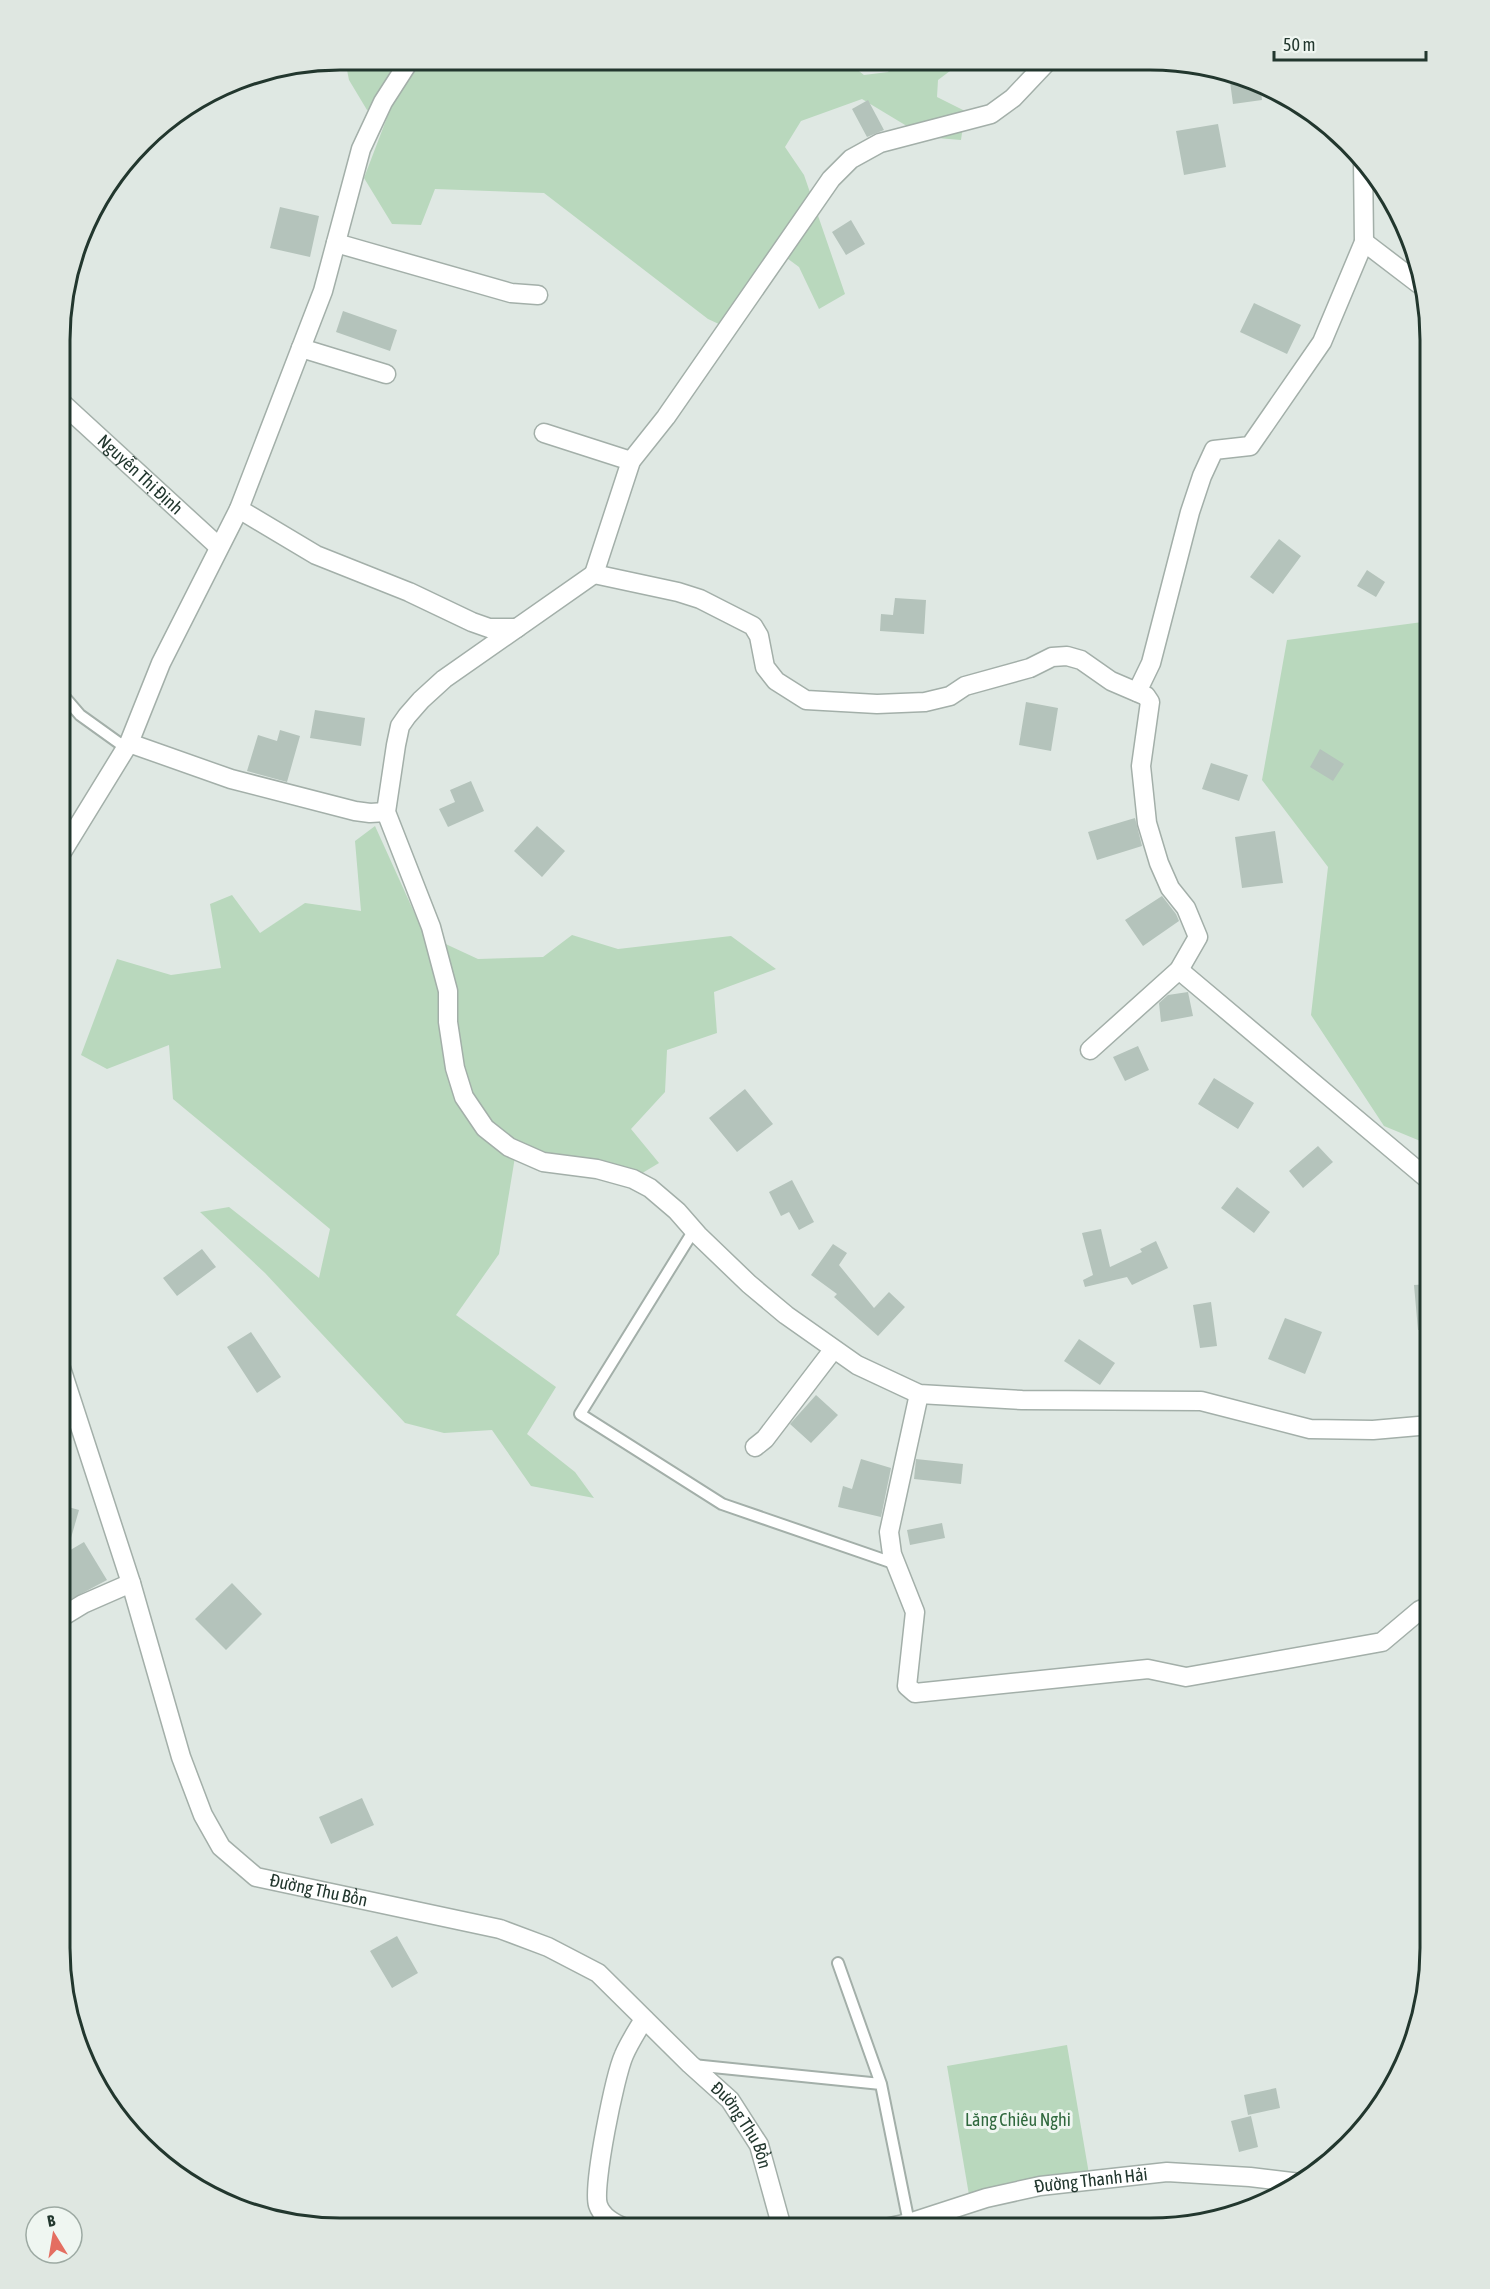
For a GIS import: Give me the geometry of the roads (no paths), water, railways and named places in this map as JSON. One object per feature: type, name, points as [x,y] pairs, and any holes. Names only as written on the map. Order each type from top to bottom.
[{"type":"street","points":[[70,839],[127,745],[160,663],[239,509],[323,291],[361,149],[382,102],[403,70]]},
{"type":"street","points":[[1039,70],[1013,98],[991,114],[880,143],[841,168],[831,179],[666,417],[631,460],[594,574],[444,679],[421,700],[400,726],[386,812],[431,927],[448,992],[448,1022],[455,1068],[464,1097],[485,1128],[509,1147],[543,1162],[597,1169],[633,1179],[650,1188],[677,1211],[749,1284],[786,1315],[857,1365],[918,1394],[1022,1401],[1201,1401],[1310,1429],[1372,1430],[1420,1426]]},
{"type":"street","points":[[1137,692],[1152,663],[1191,512],[1202,476],[1214,450],[1250,446],[1322,342],[1364,242],[1363,175]]},
{"type":"street","points":[[1364,242],[1412,279]]},
{"type":"street","points":[[336,243],[511,293],[538,295]]},
{"type":"street","points":[[301,348],[386,374]]},
{"type":"street","name":"Nguyễn Thị Định","points":[[70,410],[219,547]]},
{"type":"street","points":[[544,433],[631,460]]},
{"type":"street","points":[[239,509],[316,555],[409,592],[472,622],[489,628],[518,628]]},
{"type":"street","points":[[594,574],[700,599],[753,626],[759,636],[765,667],[776,681],[806,700],[877,704],[924,702],[950,696],[964,686],[1030,668],[1052,657],[1067,656],[1081,660],[1111,681],[1146,696],[1150,702],[1141,766],[1147,824],[1159,864],[1170,888],[1186,908],[1198,936],[1179,970],[1090,1050]]},
{"type":"street","points":[[127,745],[231,779],[354,811],[386,812]]},
{"type":"street","points":[[1179,970],[1420,1173]]},
{"type":"street","points":[[755,1447],[765,1439],[833,1350]]},
{"type":"street","points":[[918,1394],[889,1532],[892,1554],[915,1612],[907,1686],[915,1692],[1148,1669],[1186,1677],[1382,1642],[1420,1610]]},
{"type":"street","name":"Đường Thu Bồn","points":[[70,1396],[131,1583],[181,1757],[202,1815],[221,1847],[256,1876],[500,1929],[548,1947],[598,1973],[730,2100],[759,2145],[779,2218]]},
{"type":"street","points":[[70,1612],[131,1583]]},
{"type":"street","points":[[608,2218],[598,2206],[597,2188],[601,2153],[623,2056],[644,2019]]},
{"type":"street","name":"Đường Thanh Hải","points":[[924,2218],[986,2198],[1040,2186],[1167,2172],[1286,2181]]},
{"type":"lane","points":[[70,703],[80,715],[127,745]]},
{"type":"lane","points":[[694,1230],[580,1414],[722,1504],[896,1564]]},
{"type":"lane","points":[[838,1963],[881,2084],[908,2218]]},
{"type":"lane","points":[[690,2064],[881,2084]]},
{"type":"park label","name":"Lăng Chiêu Nghi","points":[[1018,2120]]}]
